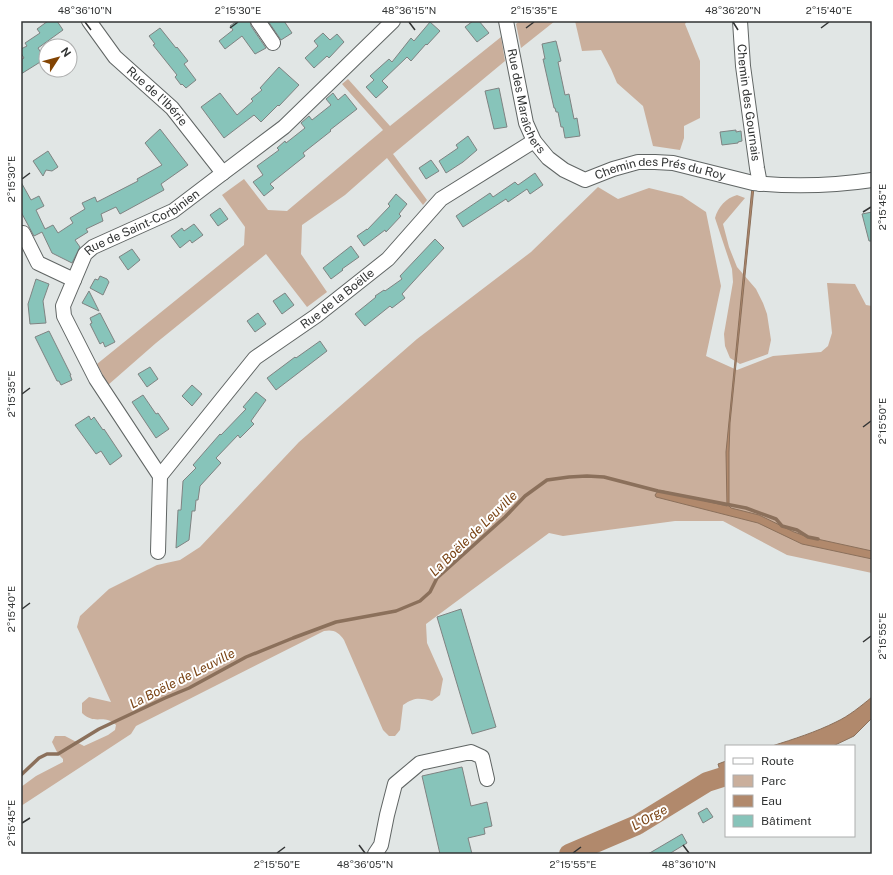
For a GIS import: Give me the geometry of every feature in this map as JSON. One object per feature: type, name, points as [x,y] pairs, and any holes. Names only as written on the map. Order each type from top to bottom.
[{"type":"street","name":"Rue de l'Ibérie","points":[[89,21],[115,57],[172,108],[223,173]]},
{"type":"street","points":[[258,21],[274,43]]},
{"type":"street","name":"Rue de Saint-Corbinien","points":[[160,476],[96,379],[64,316],[63,306],[85,254],[93,247],[173,211],[284,127],[393,21]]},
{"type":"street","name":"Rue des Maraîchers","points":[[506,21],[526,123],[534,142],[548,158],[564,170]]},
{"type":"street","name":"Chemin des Gournais","points":[[740,21],[743,66],[760,184]]},
{"type":"street","name":"Rue de la Boëlle","points":[[160,476],[255,358],[316,316],[388,259],[441,200],[534,142]]},
{"type":"street","name":"Chemin des Prés du Roy","points":[[564,170],[586,180],[613,169],[638,162],[656,162],[673,164],[760,184],[789,186],[853,183],[872,180]]},
{"type":"street","points":[[23,233],[38,263],[74,280]]},
{"type":"street","points":[[158,552],[160,476]]},
{"type":"street","points":[[375,854],[381,845],[395,784],[420,763],[471,752],[482,757],[487,779]]},
{"type":"green space","points":[[520,21],[555,21],[521,48],[516,24]]},
{"type":"green space","points":[[575,21],[687,21],[685,24],[700,61],[700,118],[684,126],[684,138],[680,150],[653,146],[643,106],[617,83],[601,50],[582,51]]},
{"type":"green space","points":[[501,37],[505,61],[393,154],[427,200],[423,205],[387,158],[345,195],[302,225],[301,254],[327,292],[307,307],[266,254],[156,343],[108,385],[97,364],[244,245],[245,227],[222,195],[244,179],[268,210],[287,211],[383,130],[342,84],[348,79],[390,126]]},
{"type":"green space","points":[[598,187],[618,199],[649,188],[682,196],[706,212],[721,286],[706,356],[737,370],[773,356],[821,352],[828,346],[832,333],[827,283],[855,284],[866,305],[872,306],[872,573],[787,555],[723,521],[675,521],[563,536],[549,533],[426,624],[427,643],[443,679],[440,695],[432,701],[417,699],[403,705],[400,730],[395,736],[389,736],[383,730],[344,640],[336,632],[330,630],[324,631],[136,726],[131,734],[21,806],[21,787],[36,776],[63,762],[63,759],[58,754],[52,742],[55,736],[65,736],[84,746],[108,735],[115,730],[116,725],[111,722],[103,719],[91,719],[82,713],[82,703],[89,697],[111,702],[77,627],[80,616],[109,589],[157,565],[180,560],[200,547],[299,442],[417,339],[531,252]]},
{"type":"green space","points":[[737,195],[745,198],[723,224],[729,247],[737,267],[756,289],[763,303],[767,314],[771,340],[768,354],[740,364],[730,358],[725,346],[724,334],[733,282],[732,269],[715,218],[718,210],[723,204],[729,198]]},
{"type":"water","points":[[752,187],[754,187],[730,423],[729,506],[731,508],[759,515],[808,537],[872,551],[872,559],[802,544],[758,523],[656,497],[655,495],[658,491],[663,491],[727,506],[726,452]]},
{"type":"water","points":[[872,697],[872,718],[854,736],[835,745],[775,745],[813,732],[841,720]]},
{"type":"water","points":[[725,761],[725,776],[722,777],[718,764]]},
{"type":"building","points":[[48,21],[57,21],[63,30],[52,38],[38,38],[38,63],[21,74],[21,60],[24,58],[21,53],[21,49],[27,46],[25,43],[40,33],[37,29]]},
{"type":"building","points":[[237,21],[250,21],[251,26],[266,48],[255,54],[242,36],[225,49],[219,41],[233,30],[230,26]]},
{"type":"building","points":[[268,21],[284,21],[292,33],[281,40]]},
{"type":"building","points":[[473,21],[479,21],[489,33],[477,42],[465,27]]},
{"type":"building","points":[[430,22],[440,31],[411,61],[407,57],[382,81],[388,87],[376,98],[366,87],[374,80],[370,76],[389,59],[392,62],[411,38],[414,41]]},
{"type":"building","points":[[160,28],[188,61],[184,64],[196,80],[186,88],[182,84],[181,85],[175,77],[177,75],[153,45],[155,44],[149,36]]},
{"type":"building","points":[[323,33],[330,40],[337,34],[344,42],[329,58],[327,56],[314,68],[305,58],[318,46],[314,41]]},
{"type":"building","points":[[556,41],[561,61],[558,62],[565,95],[569,94],[574,119],[577,118],[580,136],[565,138],[558,112],[556,112],[554,108],[543,59],[545,59],[542,44]]},
{"type":"building","points":[[279,67],[299,85],[261,122],[254,115],[224,138],[201,107],[220,93],[237,115],[253,101],[251,99],[262,90],[260,88]]},
{"type":"building","points":[[499,88],[507,127],[494,129],[485,91]]},
{"type":"building","points":[[333,93],[338,100],[345,94],[357,109],[303,153],[305,156],[270,184],[274,188],[264,196],[253,182],[263,175],[257,166],[279,150],[277,148],[285,141],[286,143],[305,128],[301,123],[309,116],[312,120],[331,105],[326,99]]},
{"type":"building","points":[[160,129],[188,165],[161,184],[164,190],[120,214],[116,207],[101,214],[103,221],[86,229],[88,232],[75,240],[80,247],[72,263],[52,253],[42,232],[34,236],[21,212],[21,182],[31,200],[39,196],[44,206],[36,210],[45,229],[53,225],[58,233],[73,223],[70,218],[85,209],[82,203],[95,197],[97,202],[138,181],[137,179],[162,165],[145,143]]},
{"type":"building","points":[[736,130],[736,132],[741,131],[742,141],[722,145],[720,132]]},
{"type":"building","points":[[468,136],[477,150],[463,162],[446,173],[439,161],[458,148],[456,145]]},
{"type":"building","points":[[48,151],[58,167],[52,171],[46,170],[43,176],[33,161]]},
{"type":"building","points":[[431,160],[439,171],[426,179],[419,168]]},
{"type":"building","points":[[535,173],[543,185],[530,194],[527,189],[508,202],[506,199],[463,227],[456,216],[490,193],[493,197],[515,182],[518,185]]},
{"type":"building","points":[[396,194],[407,204],[399,214],[401,216],[386,232],[385,230],[364,246],[357,236],[367,230],[390,206],[388,204]]},
{"type":"building","points":[[220,208],[228,219],[218,226],[210,215]]},
{"type":"building","points":[[872,212],[872,241],[869,241],[862,214]]},
{"type":"building","points":[[194,224],[203,235],[192,243],[190,240],[180,248],[171,236],[182,228],[184,231]]},
{"type":"building","points":[[435,239],[444,248],[402,294],[405,298],[392,308],[390,306],[365,326],[355,314],[376,297],[375,296],[402,279],[400,276]]},
{"type":"building","points":[[351,246],[359,257],[331,279],[323,268]]},
{"type":"building","points":[[132,249],[140,260],[128,270],[119,257]]},
{"type":"building","points":[[100,276],[107,279],[109,282],[103,295],[90,288],[95,279],[98,280]]},
{"type":"building","points":[[36,279],[49,284],[43,301],[46,323],[30,324],[28,304]]},
{"type":"building","points":[[89,291],[99,311],[82,303]]},
{"type":"building","points":[[285,293],[294,305],[282,314],[273,301]]},
{"type":"building","points":[[100,313],[115,342],[105,347],[103,342],[100,344],[90,324],[92,323],[90,318]]},
{"type":"building","points":[[258,313],[266,324],[255,332],[247,321]]},
{"type":"building","points":[[49,331],[71,375],[72,380],[61,385],[59,381],[57,381],[35,337]]},
{"type":"building","points":[[320,341],[327,351],[276,390],[267,378]]},
{"type":"building","points":[[150,367],[158,379],[147,387],[138,374]]},
{"type":"building","points":[[192,385],[202,394],[192,406],[182,396]]},
{"type":"building","points":[[256,392],[266,400],[251,421],[254,424],[240,438],[238,435],[216,458],[221,463],[200,486],[195,511],[192,511],[189,540],[176,548],[178,510],[181,510],[183,481],[196,468],[193,465],[220,434],[221,435],[246,409],[243,407]]},
{"type":"building","points":[[143,395],[156,414],[158,413],[169,429],[156,438],[132,402]]},
{"type":"building","points":[[89,416],[91,420],[94,417],[103,430],[104,429],[122,456],[110,465],[101,451],[96,454],[75,425]]},
{"type":"building","points":[[461,609],[496,727],[472,734],[437,617]]},
{"type":"building","points":[[462,767],[471,806],[487,802],[492,826],[484,828],[485,834],[468,838],[472,854],[440,854],[422,776]]},
{"type":"building","points":[[707,808],[713,817],[703,823],[698,813]]},
{"type":"building","points":[[682,834],[687,843],[669,854],[648,854]]},
{"type":"waterway","name":"La Boële de Leuville","points":[[21,775],[39,758],[47,754],[58,754],[99,729],[189,688],[246,657],[336,622],[396,611],[420,601],[430,592],[437,578],[505,517],[525,496],[547,480],[587,476],[604,477],[658,491],[746,508],[776,519],[782,526],[797,530],[808,537],[818,539]]},
{"type":"waterway","name":"L'Orge","points":[[569,854],[637,825],[707,782],[725,776]]}]
